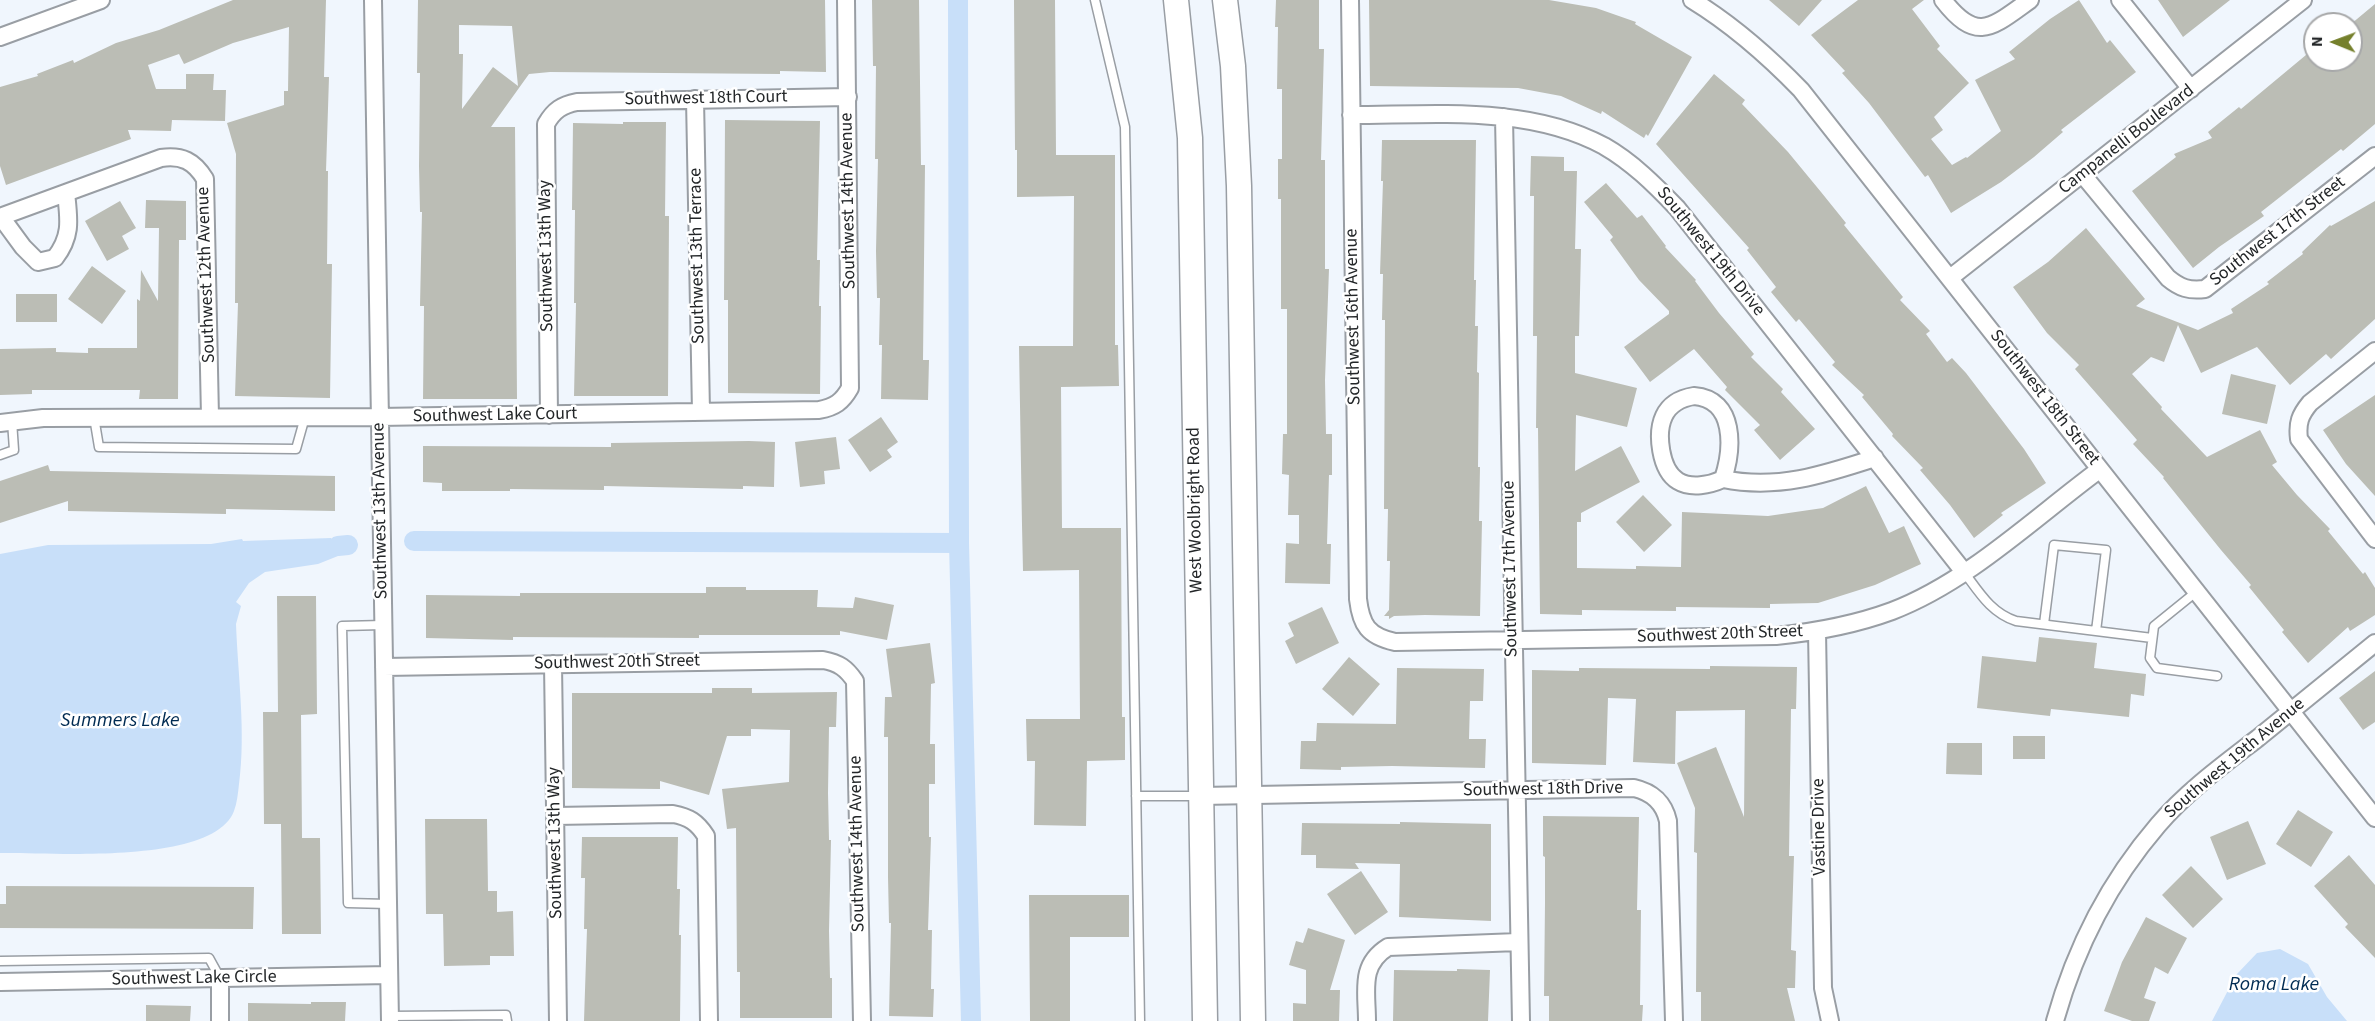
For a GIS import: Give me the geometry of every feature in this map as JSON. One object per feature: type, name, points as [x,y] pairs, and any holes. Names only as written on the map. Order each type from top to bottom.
[{"type":"main road","name":"West Woolbright Road","points":[[1176,0],[1190,138],[1205,1021]]},
{"type":"main road","points":[[1225,0],[1233,66],[1239,186],[1253,1021]]},
{"type":"street","points":[[0,37],[101,0]]},
{"type":"street","name":"Southwest 13th Avenue","points":[[373,0],[390,1018]]},
{"type":"street","name":"Southwest 14th Avenue","points":[[843,400],[850,388],[846,0]]},
{"type":"street","name":"Southwest 16th Avenue","points":[[1350,0],[1358,599],[1361,618],[1369,631]]},
{"type":"street","name":"Southwest 18th Street","points":[[1692,0],[1743,34],[1768,55],[1801,90],[2375,818]]},
{"type":"street","points":[[1943,0],[1955,15],[1967,24],[1980,28],[1994,26],[2030,0]]},
{"type":"street","points":[[2120,0],[2192,89]]},
{"type":"street","name":"Campanelli Boulevard","points":[[1950,278],[2303,0]]},
{"type":"street","name":"Southwest 18th Court","points":[[564,104],[848,97]]},
{"type":"street","name":"Southwest 13th Terrace","points":[[696,99],[701,412]]},
{"type":"street","name":"Southwest 13th Way","points":[[549,415],[546,124],[553,112],[564,104]]},
{"type":"street","name":"Southwest 19th Drive","points":[[1351,115],[1504,117],[1542,123],[1574,132],[1625,160],[1656,185],[1677,208],[1964,572]]},
{"type":"street","name":"Southwest 17th Avenue","points":[[1504,117],[1521,1021]]},
{"type":"street","name":"Southwest 12th Avenue","points":[[66,193],[161,158],[174,156],[187,159],[198,167],[205,179],[210,417]]},
{"type":"street","name":"Southwest 17th Street","points":[[2083,175],[2168,278],[2178,286],[2191,290],[2205,289],[2375,156]]},
{"type":"street","points":[[66,193],[70,222],[65,246],[56,258],[38,262],[0,217],[66,193]]},
{"type":"street","points":[[2375,351],[2310,402],[2301,413],[2297,426],[2299,439],[2375,539]]},
{"type":"street","points":[[1723,479],[1728,463],[1728,443],[1726,423],[1720,407],[1703,397],[1684,397],[1677,401],[1664,416],[1661,427],[1663,454],[1671,474],[1678,481],[1698,485],[1712,484],[1723,479],[1760,484],[1778,483],[1806,479],[1875,458]]},
{"type":"street","name":"Southwest Lake Court","points":[[6,422],[44,418],[94,417],[380,417],[819,411],[843,400]]},
{"type":"street","name":"Southwest 20th Street","points":[[1369,631],[1381,639],[1395,642],[1776,636],[1817,632],[1891,611],[1920,599],[1964,572],[2099,470]]},
{"type":"street","name":"Vastine Drive","points":[[1817,632],[1823,988],[1830,1021]]},
{"type":"street","name":"Southwest 19th Avenue","points":[[2055,1021],[2065,984],[2077,953],[2100,908],[2127,864],[2158,825],[2181,800],[2375,643]]},
{"type":"street","name":"Southwest 20th Street","points":[[384,667],[823,660],[837,662],[848,670]]},
{"type":"street","name":"Southwest 13th Way","points":[[553,664],[558,1021]]},
{"type":"street","name":"Southwest 14th Avenue","points":[[848,670],[855,681],[862,1021]]},
{"type":"street","name":"Southwest 18th Drive","points":[[1201,796],[1634,788],[1647,791],[1665,808],[1668,821],[1674,1021]]},
{"type":"street","points":[[555,816],[674,814],[687,817],[698,825],[706,836],[709,1021]]},
{"type":"street","points":[[1367,1021],[1366,979],[1369,965],[1376,954],[1388,947],[1518,942]]},
{"type":"street","name":"Southwest Lake Circle","points":[[0,982],[389,975]]},
{"type":"street","points":[[220,978],[220,1021]]},
{"type":"lane","points":[[1095,0],[1125,127],[1140,1021]]},
{"type":"lane","points":[[94,417],[99,447],[296,449],[305,417]]},
{"type":"lane","points":[[0,455],[14,450],[6,422]]},
{"type":"lane","points":[[2044,624],[2054,545],[2106,550],[2096,631]]},
{"type":"lane","points":[[1964,572],[1993,610],[2003,617],[2016,621],[2152,638]]},
{"type":"lane","points":[[2196,592],[2154,626],[2150,658],[2157,668],[2217,676]]},
{"type":"lane","points":[[383,625],[342,626],[348,903],[388,904]]},
{"type":"lane","points":[[1136,796],[1201,796]]},
{"type":"lane","points":[[0,961],[209,958],[220,978]]},
{"type":"lane","points":[[390,1018],[506,1015],[507,1021]]},
{"type":"water","name":"Summers Lake","points":[[331,538],[338,546],[338,556],[318,564],[265,572],[249,583],[236,602],[241,606],[236,624],[242,724],[241,764],[235,808],[220,829],[195,841],[164,848],[128,852],[0,853],[0,554],[48,545],[211,544],[242,539],[243,541]]},
{"type":"water","name":"Roma Lake","points":[[2280,949],[2308,964],[2327,997],[2347,1021],[2212,1021],[2236,975],[2257,953]]},
{"type":"building","points":[[233,0],[326,0],[324,77],[329,77],[326,171],[328,171],[327,264],[332,264],[330,398],[235,396],[238,303],[235,303],[236,154],[227,123],[284,105],[284,91],[288,91],[289,27],[233,43],[184,64],[179,54],[148,65],[156,89],[186,89],[186,74],[214,74],[213,90],[226,90],[225,121],[172,120],[171,131],[128,130],[131,139],[6,185],[0,166],[0,87],[38,76],[37,74],[73,60],[74,63],[116,43],[159,30]]},
{"type":"building","points":[[418,0],[825,0],[826,72],[780,71],[780,74],[550,72],[529,74],[491,127],[515,127],[517,399],[423,399],[424,306],[420,306],[422,212],[420,212],[419,166],[420,73],[417,73]],"holes":[[[459,25],[512,26],[518,86],[493,67],[462,109],[463,54],[459,54]]]},
{"type":"building","points":[[872,0],[919,0],[921,165],[925,165],[923,360],[929,360],[928,400],[881,399],[882,345],[879,345],[880,298],[877,298],[876,251],[878,159],[875,159],[876,66],[873,66]]},
{"type":"building","points":[[1014,0],[1055,0],[1056,155],[1115,155],[1115,345],[1118,345],[1119,386],[1061,387],[1062,528],[1121,528],[1122,717],[1125,717],[1125,760],[1087,761],[1086,826],[1034,825],[1035,761],[1027,761],[1026,719],[1080,719],[1079,570],[1023,571],[1019,346],[1073,346],[1074,196],[1017,197]]},
{"type":"building","points":[[1276,0],[1319,0],[1319,49],[1324,49],[1321,160],[1325,160],[1325,269],[1329,269],[1325,380],[1326,434],[1332,434],[1332,475],[1329,475],[1327,544],[1331,544],[1330,584],[1285,583],[1286,543],[1299,544],[1299,515],[1288,515],[1289,475],[1282,474],[1283,434],[1287,434],[1287,309],[1281,309],[1281,199],[1278,199],[1278,159],[1282,159],[1282,89],[1277,89]]},
{"type":"building","points":[[1369,0],[1549,0],[1596,8],[1636,22],[1635,24],[1692,57],[1648,136],[1646,134],[1644,138],[1602,111],[1601,114],[1561,96],[1518,88],[1370,86]]},
{"type":"building","points":[[1769,0],[1822,0],[1799,26]]},
{"type":"building","points":[[1858,0],[1924,0],[1912,9],[1940,46],[1937,49],[1969,83],[1934,117],[1943,130],[1931,139],[1952,165],[1967,158],[2001,131],[1975,80],[2015,59],[2009,52],[2050,19],[2079,0],[2107,43],[2110,40],[2136,72],[2061,130],[2063,132],[2034,157],[2001,182],[1951,213],[1928,175],[1925,177],[1869,103],[1842,73],[1845,71],[1811,35]]},
{"type":"building","points":[[2158,0],[2230,0],[2183,37]]},
{"type":"building","points":[[2375,4],[2375,124],[2343,151],[2341,149],[2261,212],[2264,216],[2193,268],[2132,191],[2176,157],[2174,154],[2212,138],[2208,132],[2239,107],[2241,109],[2303,57],[2303,72],[2363,72],[2363,14]]},
{"type":"building","points":[[1714,74],[1745,100],[1742,104],[1788,152],[1821,192],[1846,223],[1844,225],[1903,297],[1900,300],[1930,331],[1926,334],[1947,362],[1952,358],[1966,373],[2024,449],[2046,483],[2001,513],[2003,515],[1974,538],[1920,470],[1923,468],[1892,436],[1893,434],[1862,397],[1864,395],[1832,365],[1835,362],[1799,319],[1796,322],[1771,292],[1776,287],[1747,250],[1749,248],[1656,144]]},
{"type":"building","points":[[725,120],[820,121],[817,260],[820,260],[820,394],[728,393],[728,300],[724,300]]},
{"type":"building","points":[[623,122],[666,122],[665,216],[669,216],[668,396],[574,396],[576,303],[574,303],[575,210],[572,210],[573,123],[623,124]]},
{"type":"building","points":[[1382,140],[1476,140],[1474,280],[1476,280],[1475,326],[1478,326],[1477,372],[1479,373],[1479,521],[1482,521],[1480,616],[1394,616],[1389,619],[1389,616],[1384,616],[1389,610],[1390,561],[1387,561],[1388,509],[1384,509],[1385,320],[1382,320],[1383,274],[1380,274]]},
{"type":"building","points":[[1531,156],[1564,157],[1564,171],[1577,171],[1575,249],[1581,249],[1579,336],[1575,336],[1575,373],[1637,388],[1627,427],[1576,415],[1575,471],[1621,446],[1640,482],[1581,513],[1581,522],[1577,522],[1577,568],[1681,567],[1682,512],[1768,516],[1823,508],[1866,486],[1889,533],[1904,526],[1921,564],[1875,585],[1818,603],[1770,604],[1770,608],[1676,607],[1676,611],[1582,610],[1582,615],[1540,614],[1538,428],[1536,428],[1537,336],[1533,336],[1534,196],[1530,196]]},
{"type":"building","points":[[1606,183],[1637,218],[1642,215],[1665,247],[1696,280],[1719,313],[1754,354],[1751,357],[1783,389],[1781,392],[1815,429],[1780,460],[1754,430],[1760,425],[1725,390],[1727,387],[1694,349],[1650,382],[1624,347],[1669,314],[1669,311],[1639,280],[1610,240],[1613,237],[1584,202]]},
{"type":"building","points":[[146,200],[186,201],[186,240],[179,240],[178,399],[139,399],[140,390],[32,390],[32,394],[0,395],[0,349],[56,348],[56,352],[88,353],[88,348],[137,348],[137,299],[140,301],[141,270],[158,301],[159,228],[145,228]]},
{"type":"building","points":[[120,201],[136,228],[122,236],[129,249],[107,261],[85,221]]},
{"type":"building","points":[[2375,201],[2375,319],[2331,359],[2326,354],[2290,385],[2257,347],[2201,373],[2178,325],[2164,362],[2151,357],[2132,374],[2162,407],[2161,409],[2207,457],[2260,430],[2277,462],[2272,465],[2330,529],[2328,531],[2363,574],[2365,572],[2375,588],[2375,615],[2350,631],[2348,627],[2308,663],[2249,587],[2251,585],[2164,477],[2133,444],[2137,440],[2075,369],[2079,365],[2047,333],[2013,287],[2048,262],[2086,228],[2145,299],[2136,306],[2198,330],[2233,313],[2231,309],[2269,284],[2267,282],[2303,254],[2302,252],[2330,225]]},
{"type":"building","points":[[92,266],[126,291],[102,324],[68,299]]},
{"type":"building","points":[[16,294],[57,294],[57,322],[16,322]]},
{"type":"building","points":[[2231,374],[2276,385],[2267,424],[2222,414]]},
{"type":"building","points":[[2375,395],[2375,496],[2346,464],[2323,430]]},
{"type":"building","points":[[881,417],[898,442],[887,450],[892,457],[870,472],[848,440]]},
{"type":"building","points":[[836,437],[840,469],[824,471],[825,484],[800,487],[795,442]]},
{"type":"building","points":[[775,442],[774,487],[743,486],[743,489],[604,486],[604,490],[442,491],[442,483],[423,482],[423,446],[611,447],[611,443]]},
{"type":"building","points":[[48,465],[50,471],[335,476],[335,511],[226,509],[226,514],[68,511],[68,501],[0,523],[0,481]]},
{"type":"building","points":[[1643,495],[1672,525],[1644,552],[1616,522]]},
{"type":"building","points":[[706,587],[746,587],[746,590],[818,590],[817,607],[853,608],[855,597],[894,605],[887,640],[840,631],[840,635],[699,635],[699,638],[513,637],[513,640],[426,638],[426,595],[706,593]]},
{"type":"building","points":[[277,596],[316,596],[317,714],[301,715],[302,838],[320,838],[321,934],[282,934],[281,824],[264,824],[263,712],[278,712]]},
{"type":"building","points":[[1322,607],[1339,643],[1296,664],[1285,641],[1294,636],[1288,623]]},
{"type":"building","points":[[2039,637],[2097,643],[2094,668],[2146,674],[2144,696],[2131,694],[2129,717],[2051,709],[2050,716],[1977,708],[1982,656],[2036,662]]},
{"type":"building","points":[[930,643],[935,683],[931,684],[930,744],[935,744],[935,784],[929,784],[929,837],[931,837],[928,930],[932,930],[933,1017],[889,1016],[891,923],[889,923],[888,877],[888,737],[884,737],[885,697],[892,697],[886,649]]},
{"type":"building","points":[[1349,657],[1380,684],[1353,716],[1322,689]]},
{"type":"building","points":[[1710,666],[1797,667],[1796,709],[1791,709],[1789,856],[1794,856],[1791,950],[1796,951],[1795,988],[1787,988],[1795,1021],[1701,1021],[1701,992],[1696,992],[1695,808],[1677,763],[1716,747],[1744,817],[1745,710],[1676,711],[1675,764],[1633,762],[1636,699],[1608,698],[1606,765],[1532,763],[1532,670],[1710,669]]},
{"type":"building","points":[[1397,668],[1484,669],[1483,701],[1470,701],[1469,739],[1486,739],[1485,768],[1392,766],[1341,767],[1341,770],[1300,769],[1301,741],[1316,741],[1317,723],[1396,724]]},
{"type":"building","points":[[2375,671],[2375,722],[2363,730],[2339,698]]},
{"type":"building","points":[[712,688],[752,688],[752,693],[837,692],[836,727],[829,727],[828,793],[829,840],[831,840],[829,931],[832,1018],[740,1018],[740,972],[737,972],[736,828],[727,829],[722,789],[789,782],[790,730],[751,729],[751,736],[727,736],[709,795],[660,781],[660,789],[572,788],[572,693],[712,693]]},
{"type":"building","points":[[2013,736],[2045,736],[2045,759],[2013,759]]},
{"type":"building","points":[[1947,743],[1982,743],[1982,775],[1946,774]]},
{"type":"building","points":[[2298,810],[2333,832],[2311,867],[2276,844]]},
{"type":"building","points":[[1543,816],[1639,817],[1637,910],[1641,910],[1640,1005],[1643,1005],[1642,1021],[1549,1021],[1549,996],[1544,996]]},
{"type":"building","points":[[425,819],[487,819],[488,891],[497,891],[497,912],[513,911],[514,956],[490,956],[490,965],[444,966],[443,914],[426,914]]},
{"type":"building","points":[[2248,821],[2266,864],[2227,880],[2210,837]]},
{"type":"building","points":[[1400,822],[1491,824],[1491,921],[1399,917],[1400,864],[1355,863],[1359,869],[1316,868],[1316,855],[1301,855],[1302,823],[1400,824]]},
{"type":"building","points":[[582,837],[678,837],[677,889],[680,889],[679,935],[681,935],[680,1021],[584,1021],[587,929],[584,929],[585,878],[581,878]]},
{"type":"building","points":[[2349,855],[2375,885],[2375,958],[2345,927],[2348,924],[2314,886]]},
{"type":"building","points":[[2191,866],[2223,899],[2193,928],[2162,895]]},
{"type":"building","points":[[1361,871],[1388,912],[1355,935],[1327,894]]},
{"type":"building","points":[[6,886],[254,887],[253,929],[0,928],[0,904],[6,904]]},
{"type":"building","points":[[1029,895],[1129,895],[1129,937],[1070,937],[1070,1021],[1030,1021]]},
{"type":"building","points":[[2146,917],[2187,938],[2168,974],[2155,967],[2144,998],[2156,1002],[2149,1021],[2132,1021],[2104,1011],[2122,962]]},
{"type":"building","points":[[1308,928],[1345,940],[1330,990],[1340,990],[1339,1021],[1293,1021],[1293,1003],[1306,1004],[1306,970],[1289,965],[1296,941],[1303,943]]},
{"type":"building","points":[[1457,969],[1490,970],[1488,1021],[1393,1021],[1394,970],[1457,971]]},
{"type":"building","points":[[311,1002],[346,1002],[345,1021],[248,1021],[248,1003],[311,1004]]},
{"type":"building","points":[[146,1005],[191,1006],[190,1021],[146,1021]]},
{"type":"waterway","points":[[958,0],[959,543],[971,1021]]},
{"type":"waterway","points":[[414,541],[959,543]]},
{"type":"waterway","points":[[338,546],[348,545]]}]
